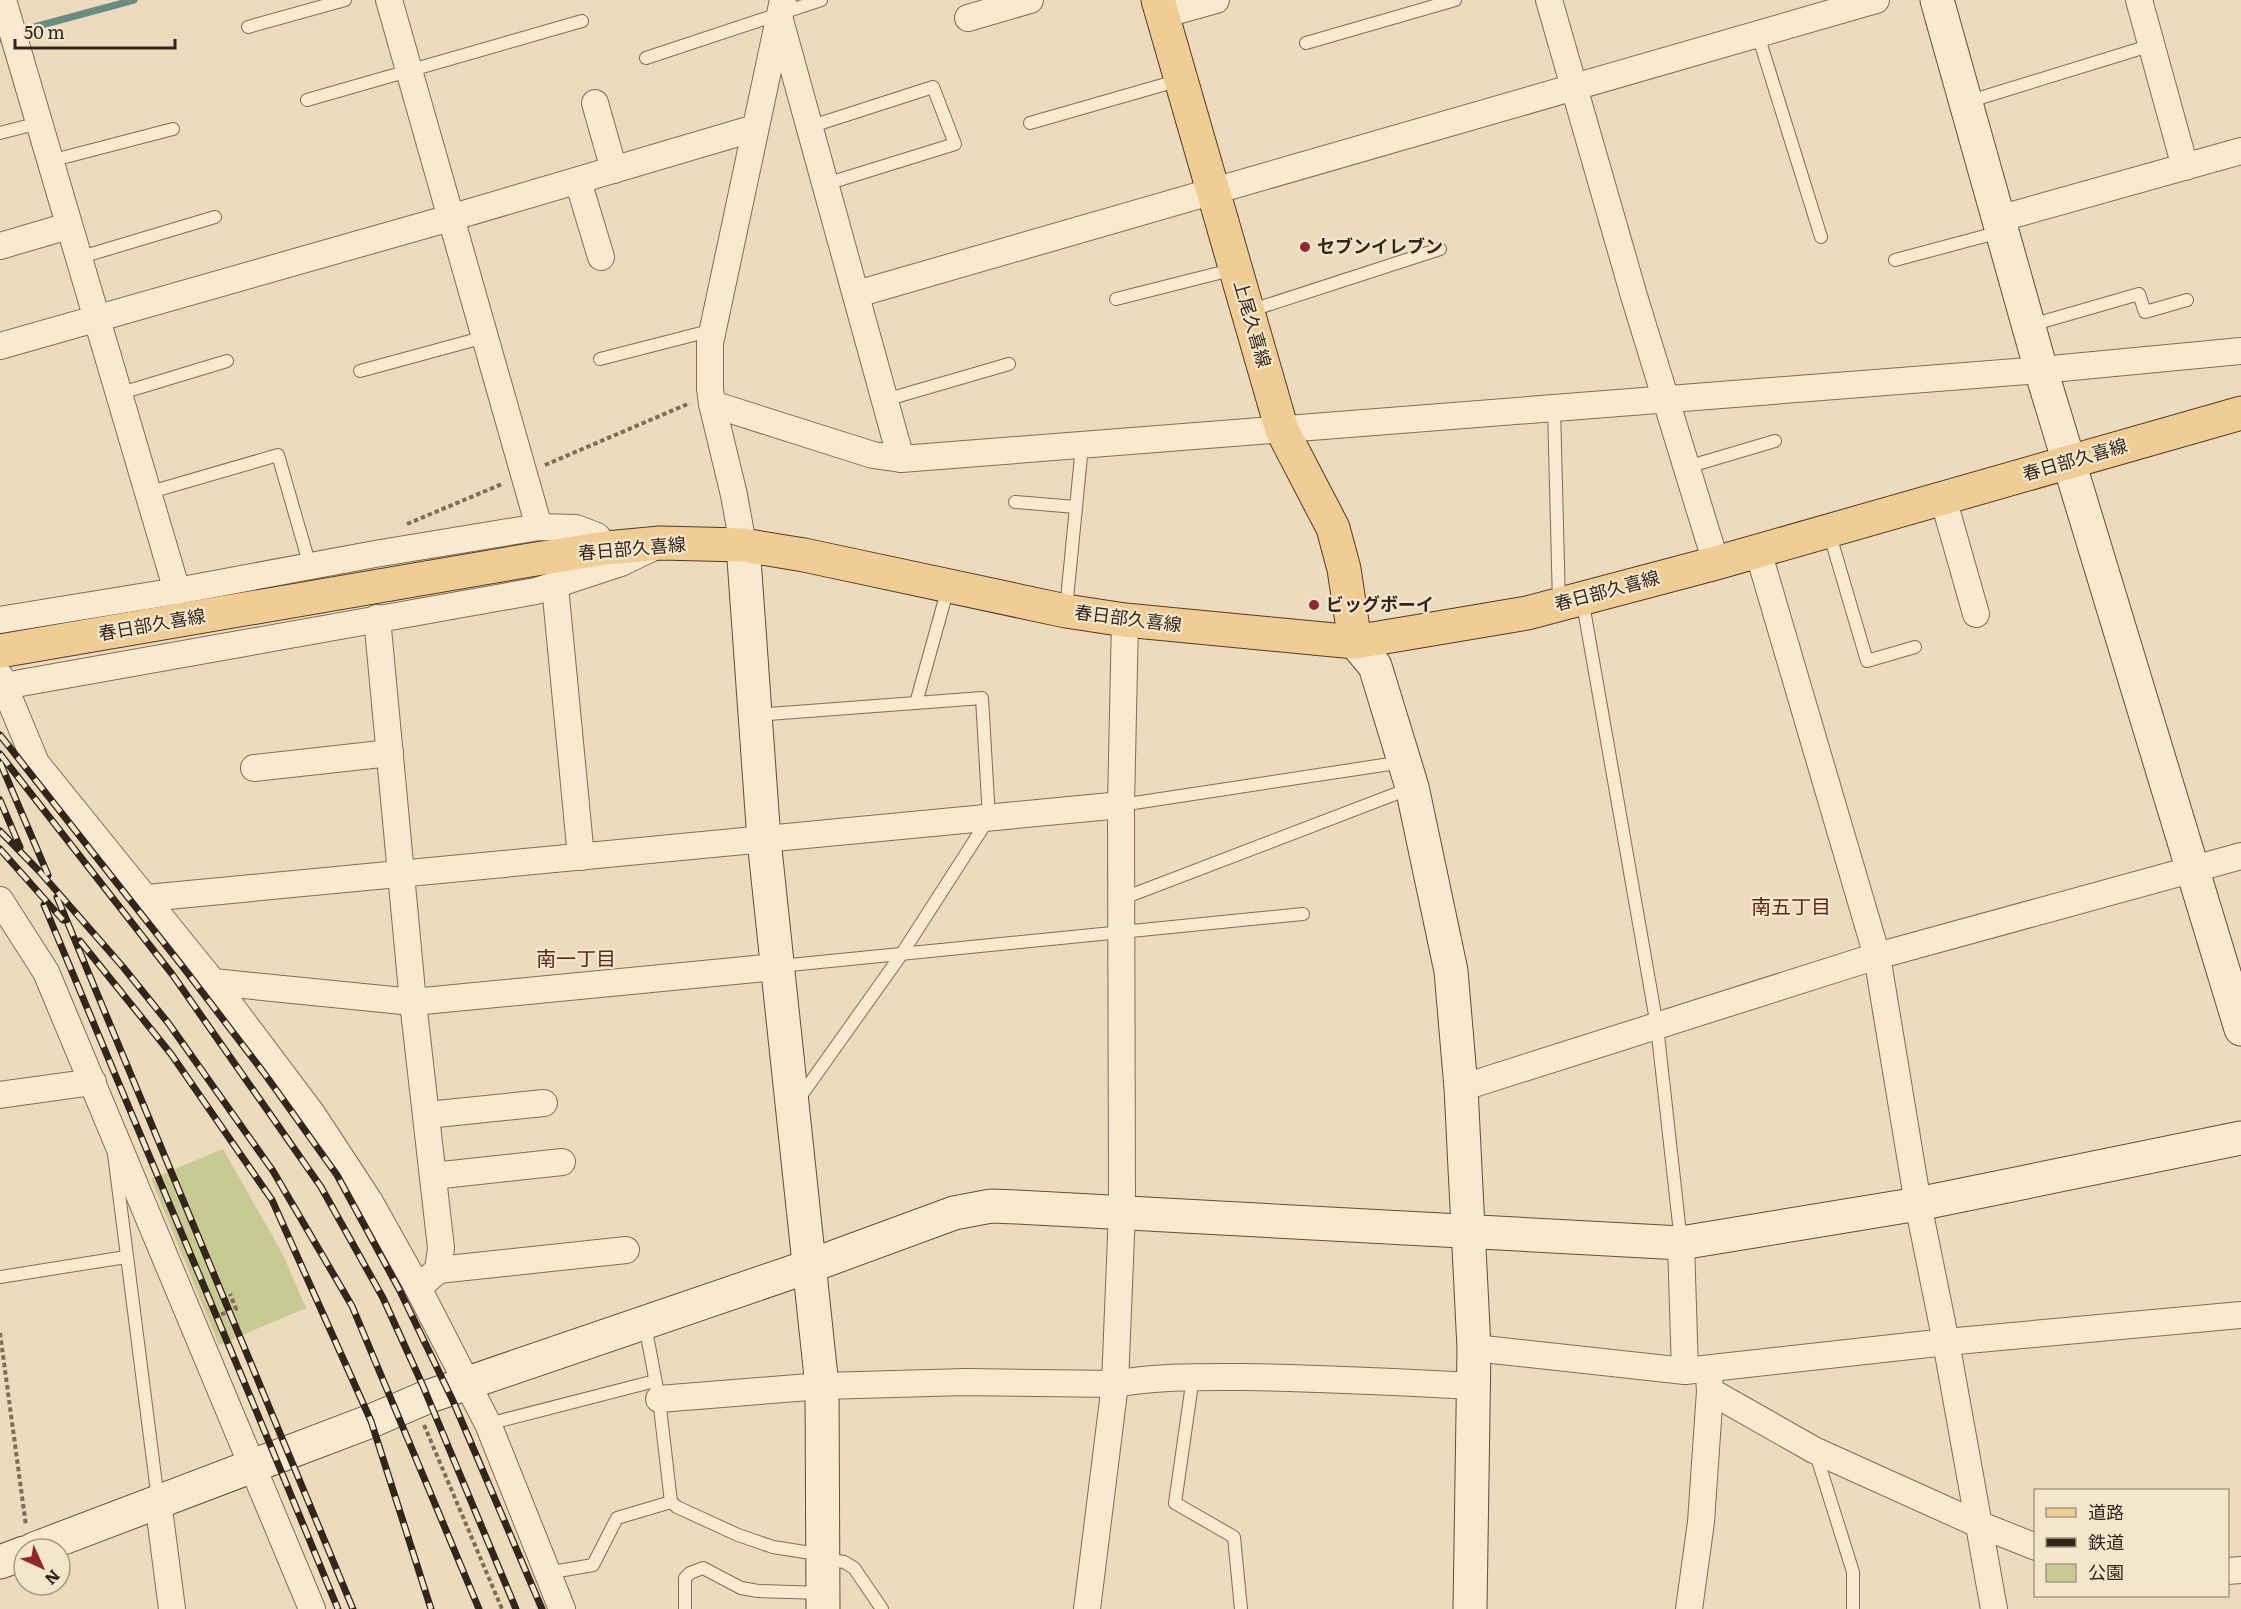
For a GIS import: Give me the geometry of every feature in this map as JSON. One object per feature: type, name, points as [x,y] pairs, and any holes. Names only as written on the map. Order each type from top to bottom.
[{"type":"main road","name":"上尾久喜線","points":[[1160,8],[1282,430],[1333,528],[1344,569],[1355,642]]},
{"type":"main road","name":"春日部久喜線","points":[[0,651],[606,548],[660,543],[742,545],[804,555],[1066,611],[1125,620],[1355,642],[1527,613],[1716,563],[2241,413]]},
{"type":"street","points":[[3,0],[177,591]]},
{"type":"street","points":[[389,0],[539,527]]},
{"type":"street","points":[[968,18],[1030,0]]},
{"type":"street","points":[[1160,8],[1216,0]]},
{"type":"street","points":[[1549,0],[1634,296],[1716,563]]},
{"type":"street","points":[[857,294],[1876,0]]},
{"type":"street","points":[[1937,0],[2028,326],[2191,870],[2233,974],[2241,1029]]},
{"type":"street","points":[[2139,0],[2185,166]]},
{"type":"street","points":[[779,4],[809,127],[901,459]]},
{"type":"street","points":[[779,4],[710,342],[710,389],[734,495],[742,545],[776,967],[822,1386],[824,1601]]},
{"type":"street","points":[[595,103],[614,170]]},
{"type":"street","points":[[0,346],[579,181],[754,128]]},
{"type":"street","points":[[1999,225],[2185,166],[2241,151]]},
{"type":"street","points":[[579,181],[601,257]]},
{"type":"street","points":[[0,246],[68,226]]},
{"type":"street","points":[[712,404],[873,455],[901,459],[2041,370],[2241,351]]},
{"type":"street","points":[[1943,498],[1976,614]]},
{"type":"street","points":[[0,620],[539,527],[576,528],[597,536],[606,548]]},
{"type":"street","points":[[562,1609],[488,1424],[418,1288],[370,1202],[313,1114],[213,982],[36,763],[2,681],[555,586],[621,563],[660,543]]},
{"type":"street","points":[[1758,550],[1877,956],[1918,1204],[1946,1342],[1994,1609]]},
{"type":"street","points":[[555,586],[580,857]]},
{"type":"street","points":[[377,618],[413,1002],[441,1248],[438,1270]]},
{"type":"street","points":[[1087,1609],[1115,1384],[1122,1212],[1121,805],[1125,620]]},
{"type":"street","points":[[1355,642],[1375,666],[1408,774],[1451,971],[1461,1088],[1474,1348],[1470,1609]]},
{"type":"street","points":[[254,768],[390,753]]},
{"type":"street","points":[[147,898],[1121,805]]},
{"type":"street","points":[[1461,1088],[1877,956],[2241,856]]},
{"type":"street","points":[[0,900],[42,964],[312,1609]]},
{"type":"street","points":[[213,982],[413,1002],[776,967]]},
{"type":"street","points":[[0,1095],[93,1082]]},
{"type":"street","points":[[427,1115],[544,1103]]},
{"type":"street","points":[[52,1537],[158,1501],[468,1383],[810,1266],[954,1213],[991,1206],[1681,1243],[1918,1204],[2241,1138]]},
{"type":"street","points":[[433,1176],[562,1162]]},
{"type":"street","points":[[1681,1243],[1701,1377],[1701,1522],[1689,1609]]},
{"type":"street","points":[[418,1288],[438,1270],[626,1250]]},
{"type":"street","points":[[1474,1348],[1701,1377],[1946,1342],[2241,1315]]},
{"type":"street","points":[[657,1390],[966,1382],[1115,1384],[1193,1377],[1324,1378],[1473,1386]]},
{"type":"street","points":[[1701,1377],[1814,1450],[1977,1524],[2034,1546]]},
{"type":"street","points":[[158,1501],[172,1609]]},
{"type":"lane","points":[[248,27],[345,0]]},
{"type":"lane","points":[[646,57],[779,4],[821,0]]},
{"type":"lane","points":[[1306,43],[1455,0]]},
{"type":"lane","points":[[307,100],[408,69],[582,21]]},
{"type":"lane","points":[[1758,35],[1821,237]]},
{"type":"lane","points":[[1966,102],[2152,45]]},
{"type":"lane","points":[[1030,123],[1181,79]]},
{"type":"lane","points":[[809,127],[933,87],[955,144],[826,184]]},
{"type":"lane","points":[[0,133],[39,123]]},
{"type":"lane","points":[[50,162],[173,129]]},
{"type":"lane","points":[[78,258],[215,217]]},
{"type":"lane","points":[[1895,260],[1999,225]]},
{"type":"lane","points":[[1248,311],[1440,249]]},
{"type":"lane","points":[[1116,299],[1236,269]]},
{"type":"lane","points":[[2028,326],[2139,294],[2145,312],[2187,300]]},
{"type":"lane","points":[[600,359],[713,330]]},
{"type":"lane","points":[[360,371],[485,337]]},
{"type":"lane","points":[[118,394],[226,361]]},
{"type":"lane","points":[[885,400],[1009,364]]},
{"type":"lane","points":[[1554,408],[1570,601],[1657,1026],[1681,1243]]},
{"type":"lane","points":[[1687,467],[1775,441]]},
{"type":"lane","points":[[1066,611],[1082,446]]},
{"type":"lane","points":[[147,493],[278,455],[310,566]]},
{"type":"lane","points":[[1015,502],[1076,507]]},
{"type":"lane","points":[[1829,530],[1867,661],[1915,647]]},
{"type":"lane","points":[[916,704],[948,587]]},
{"type":"lane","points":[[756,715],[982,698],[989,818],[901,955],[792,1108]]},
{"type":"lane","points":[[1121,805],[1408,774]]},
{"type":"lane","points":[[1122,899],[1408,774]]},
{"type":"lane","points":[[776,967],[1303,914]]},
{"type":"lane","points":[[114,1133],[113,1160],[158,1501]]},
{"type":"lane","points":[[0,1277],[126,1257]]},
{"type":"lane","points":[[645,1323],[657,1390],[671,1502],[676,1507],[738,1535],[773,1546],[844,1562],[854,1568],[882,1609]]},
{"type":"lane","points":[[1193,1377],[1175,1503],[1234,1537],[1240,1609]]},
{"type":"lane","points":[[488,1424],[657,1390]]},
{"type":"lane","points":[[1814,1450],[1853,1572],[1853,1609]]},
{"type":"lane","points":[[547,1573],[593,1565],[617,1518],[671,1502]]},
{"type":"lane","points":[[685,1609],[685,1578],[696,1569],[703,1568],[741,1588],[824,1601]]},
{"type":"path","points":[[193,1324],[236,1309],[230,1294]]},
{"type":"path","points":[[0,1333],[27,1537]]},
{"type":"path","points":[[421,1418],[502,1609]]},
{"type":"green space","points":[[223,1149],[282,1253],[306,1308],[219,1345],[151,1179]]},
{"type":"waterway","points":[[0,39],[23,30],[134,0]]},
{"type":"railway","points":[[0,735],[183,967],[264,1073],[337,1175],[399,1289],[453,1401],[542,1609]]},
{"type":"railway","points":[[0,754],[172,974],[321,1187],[383,1298],[423,1386],[516,1609]]},
{"type":"railway","points":[[0,762],[48,875]]},
{"type":"railway","points":[[0,800],[20,847]]},
{"type":"railway","points":[[0,831],[40,872],[123,967],[169,1024],[273,1171],[352,1306],[479,1609]]},
{"type":"railway","points":[[0,849],[63,920]]},
{"type":"railway","points":[[57,897],[353,1609]]},
{"type":"railway","points":[[44,905],[338,1609]]},
{"type":"railway","points":[[80,941],[171,1054],[272,1200],[371,1421],[431,1609]]},
{"type":"place","name":"セブンイレブン","points":[[1305,247]]},
{"type":"place","name":"ビッグボーイ","points":[[1314,605]]},
{"type":"district","name":"南五丁目","points":[[1791,907]]},
{"type":"district","name":"南一丁目","points":[[576,959]]}]
